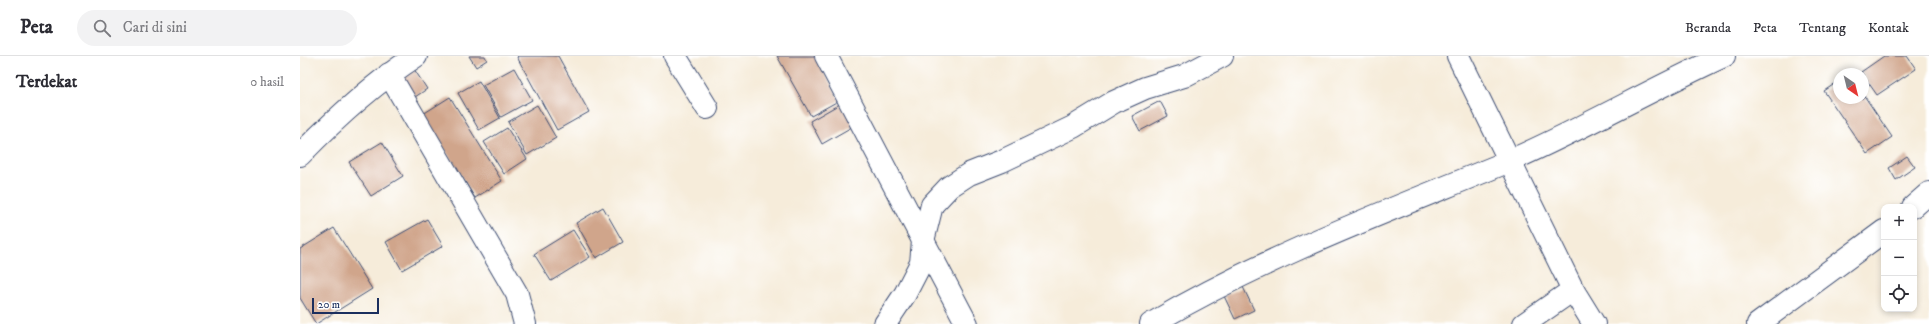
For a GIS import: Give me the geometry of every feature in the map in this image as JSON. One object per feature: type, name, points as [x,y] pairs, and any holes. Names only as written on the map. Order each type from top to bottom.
[{"type":"street","points":[[300,155],[333,121],[389,74],[416,56]]},
{"type":"street","points":[[675,56],[707,108]]},
{"type":"street","points":[[826,56],[967,324]]},
{"type":"street","points":[[886,324],[905,294],[921,263],[923,241],[932,205],[949,188],[969,174],[1002,161],[1074,127],[1114,102],[1145,88],[1184,76],[1222,56]]},
{"type":"street","points":[[1458,56],[1573,290],[1594,324]]},
{"type":"street","points":[[1151,324],[1193,299],[1272,260],[1509,161],[1724,56]]},
{"type":"street","points":[[389,74],[518,294],[525,324]]},
{"type":"street","points":[[1917,204],[1929,194]]},
{"type":"street","points":[[1758,324],[1881,233]]},
{"type":"street","points":[[1524,324],[1573,290]]},
{"type":"building","points":[[469,56],[485,56],[487,60],[476,67]]},
{"type":"building","points":[[558,56],[589,112],[557,130],[517,57]]},
{"type":"building","points":[[777,56],[815,56],[840,100],[811,116]]},
{"type":"building","points":[[1884,56],[1907,56],[1916,69],[1877,95],[1869,84],[1869,68],[1867,68]]},
{"type":"building","points":[[514,68],[532,100],[501,117],[483,85]]},
{"type":"building","points":[[414,69],[427,89],[412,99],[398,79]]},
{"type":"building","points":[[479,81],[500,118],[479,130],[458,93]]},
{"type":"building","points":[[1833,85],[1833,104],[1869,103],[1892,137],[1867,154],[1824,91]]},
{"type":"building","points":[[450,97],[502,181],[475,198],[423,114]]},
{"type":"building","points":[[845,101],[857,124],[822,144],[810,121]]},
{"type":"building","points":[[1160,101],[1168,116],[1140,131],[1132,116]]},
{"type":"building","points":[[537,105],[556,138],[527,155],[508,122]]},
{"type":"building","points":[[507,128],[527,159],[504,174],[484,142]]},
{"type":"building","points":[[382,142],[403,176],[371,196],[349,162]]},
{"type":"building","points":[[1907,156],[1915,167],[1896,180],[1889,168]]},
{"type":"building","points":[[603,207],[623,242],[596,258],[576,223]]},
{"type":"building","points":[[427,219],[443,246],[402,270],[386,242]]},
{"type":"building","points":[[334,228],[372,289],[316,324],[300,298],[300,249]]},
{"type":"building","points":[[573,230],[590,257],[551,281],[534,254]]},
{"type":"building","points":[[1243,287],[1254,310],[1235,319],[1224,296]]}]
